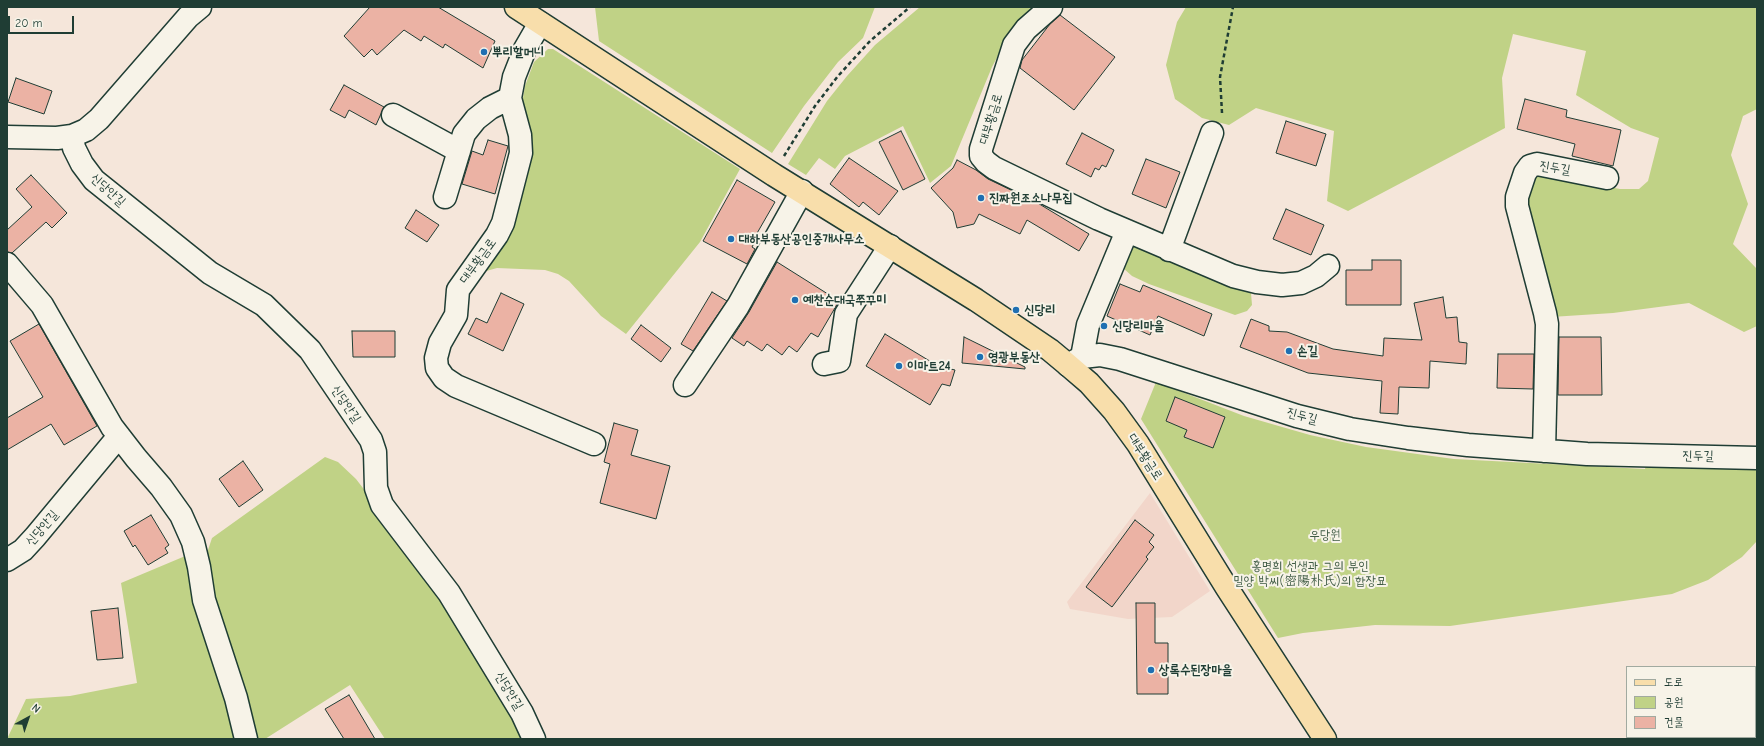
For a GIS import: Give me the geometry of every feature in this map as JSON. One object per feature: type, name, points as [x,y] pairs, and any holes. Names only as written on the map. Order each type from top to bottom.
[{"type":"main road","name":"대부황금로","points":[[516,7],[802,192],[994,312],[1050,350],[1075,361],[1089,384],[1114,411],[1138,444],[1227,588],[1325,739]]},
{"type":"street","name":"대부황금로","points":[[1051,7],[1026,29],[1014,45],[981,149],[981,156],[986,162],[994,168],[1127,231],[1232,276],[1257,282],[1282,285],[1301,283],[1316,276],[1328,266]]},
{"type":"street","points":[[7,137],[72,136],[86,130],[99,119],[198,8]]},
{"type":"street","name":"대부황금로","points":[[540,23],[525,49],[514,77],[510,98],[520,135],[521,153],[503,223],[497,235],[458,290],[456,315],[440,343],[436,358],[437,368],[444,378],[456,386],[594,444]]},
{"type":"street","points":[[445,197],[464,134],[476,119],[490,108],[510,98]]},
{"type":"street","points":[[393,114],[459,151]]},
{"type":"street","points":[[1169,250],[1212,133]]},
{"type":"street","name":"신당안길","points":[[72,136],[74,148],[82,164],[94,180],[210,273],[264,305],[310,350],[371,440],[376,452],[376,488],[382,505],[449,592],[522,713],[534,739]]},
{"type":"street","name":"진두길","points":[[1544,451],[1547,324],[1517,206],[1517,197],[1525,173],[1530,166],[1537,164],[1607,178]]},
{"type":"street","points":[[685,385],[738,306],[802,192]]},
{"type":"street","points":[[1075,361],[1088,325],[1127,231]]},
{"type":"street","points":[[824,364],[839,361],[846,314],[890,246]]},
{"type":"street","points":[[7,264],[42,305],[119,436],[161,487],[181,515],[193,542],[205,606],[236,698],[246,739]]},
{"type":"street","name":"진두길","points":[[1075,361],[1100,355],[1120,359],[1297,416],[1350,428],[1453,444],[1587,454],[1757,458]]},
{"type":"street","name":"신당안길","points":[[7,560],[23,550],[35,537],[119,436]]},
{"type":"path","points":[[774,174],[795,136],[838,76],[870,41],[910,7]]},
{"type":"path","points":[[1212,133],[1222,114],[1220,77],[1233,7]]},
{"type":"shaded area","points":[[1150,493],[1210,591],[1172,617],[1128,619],[1070,609],[1067,602]]},
{"type":"green space","points":[[595,7],[875,7],[863,38],[838,62],[804,106],[772,153],[599,41]]},
{"type":"green space","points":[[920,7],[1036,7],[1011,31],[992,67],[951,166],[930,183],[903,126],[845,156],[835,169],[819,158],[806,175],[788,164],[827,101],[847,76],[875,45]]},
{"type":"green space","points":[[1186,7],[1757,7],[1757,109],[1743,116],[1731,155],[1748,204],[1733,244],[1756,268],[1757,326],[1744,332],[1689,303],[1613,313],[1551,317],[1525,194],[1535,175],[1541,174],[1620,189],[1639,189],[1648,181],[1659,138],[1631,128],[1576,95],[1586,51],[1513,34],[1502,78],[1505,128],[1348,211],[1327,201],[1334,131],[1256,108],[1229,125],[1202,118],[1175,99],[1166,65],[1177,22]]},
{"type":"green space","points":[[548,49],[553,49],[740,169],[700,242],[626,334],[601,316],[569,281],[558,274],[545,270],[497,268],[479,273],[497,252],[525,86],[534,62]]},
{"type":"green space","points":[[1127,243],[1243,285],[1251,293],[1252,305],[1247,311],[1235,315],[1149,284],[1132,276],[1123,268]]},
{"type":"green space","name":"우당원","points":[[1156,382],[1244,416],[1310,435],[1366,447],[1454,459],[1645,469],[1647,462],[1757,465],[1757,541],[1742,557],[1708,580],[1672,594],[1450,626],[1375,625],[1303,633],[1278,638],[1141,419]]},
{"type":"green space","points":[[325,457],[338,462],[356,479],[446,596],[529,739],[385,739],[350,685],[265,739],[256,739],[232,663],[205,559],[212,538]]},
{"type":"green space","points":[[190,554],[241,739],[7,739],[26,699],[70,696],[137,683],[121,583]]},
{"type":"building","points":[[370,7],[438,7],[495,41],[483,68],[445,44],[443,48],[424,36],[421,41],[404,30],[377,55],[372,49],[364,57],[344,36]]},
{"type":"building","points":[[1060,15],[1115,57],[1074,110],[1020,68],[1022,60],[1050,24]]},
{"type":"building","points":[[16,78],[52,91],[44,114],[8,102]]},
{"type":"building","points":[[344,85],[384,107],[376,125],[349,110],[345,118],[330,110]]},
{"type":"building","points":[[1525,99],[1567,110],[1566,117],[1621,130],[1613,166],[1572,156],[1575,144],[1517,129]]},
{"type":"building","points":[[1286,121],[1326,134],[1316,166],[1276,153]]},
{"type":"building","points":[[901,131],[925,179],[903,190],[879,142]]},
{"type":"building","points":[[1082,133],[1114,150],[1106,167],[1102,165],[1099,170],[1095,168],[1091,177],[1066,164]]},
{"type":"building","points":[[488,140],[508,146],[495,194],[462,184],[472,151],[483,155]]},
{"type":"building","points":[[849,158],[898,191],[879,215],[863,202],[859,207],[830,184]]},
{"type":"building","points":[[1146,159],[1180,172],[1166,208],[1132,194]]},
{"type":"building","points":[[957,160],[976,170],[988,179],[1036,202],[1089,234],[1079,251],[1027,220],[1020,234],[979,214],[974,224],[957,228],[953,212],[931,188],[953,168]]},
{"type":"building","points":[[31,175],[67,213],[52,228],[46,222],[12,253],[7,252],[7,230],[32,207],[16,189]]},
{"type":"building","points":[[737,180],[775,202],[756,235],[758,236],[752,247],[755,249],[747,264],[703,241]]},
{"type":"building","points":[[1286,209],[1324,225],[1311,255],[1273,239]]},
{"type":"building","points":[[416,210],[439,225],[427,242],[405,228]]},
{"type":"building","points":[[1372,260],[1401,260],[1401,305],[1346,305],[1346,270],[1372,270]]},
{"type":"building","points":[[777,262],[839,301],[818,337],[811,333],[797,352],[789,346],[782,355],[767,344],[762,351],[747,341],[744,346],[732,338],[749,312]]},
{"type":"building","points":[[1120,284],[1140,292],[1143,285],[1212,314],[1204,336],[1158,316],[1150,335],[1107,316]]},
{"type":"building","points":[[712,292],[727,301],[693,351],[681,344]]},
{"type":"building","points":[[501,293],[524,304],[503,351],[468,334],[476,318],[487,323]]},
{"type":"building","points":[[1443,297],[1446,318],[1457,317],[1459,342],[1467,343],[1466,364],[1430,361],[1429,388],[1399,387],[1398,414],[1380,413],[1382,381],[1308,373],[1240,347],[1251,319],[1269,326],[1269,331],[1287,332],[1333,349],[1383,356],[1384,338],[1422,340],[1414,303]]},
{"type":"building","points":[[39,324],[97,426],[64,445],[51,424],[7,450],[7,418],[43,397],[10,341]]},
{"type":"building","points":[[641,325],[671,348],[661,362],[631,339]]},
{"type":"building","points":[[352,331],[395,331],[395,357],[353,357]]},
{"type":"building","points":[[885,334],[938,366],[955,370],[950,386],[942,384],[930,405],[866,366]]},
{"type":"building","points":[[964,337],[1025,367],[1025,369],[962,363]]},
{"type":"building","points":[[1559,337],[1601,337],[1602,395],[1558,395]]},
{"type":"building","points":[[1498,354],[1534,354],[1533,389],[1497,388]]},
{"type":"building","points":[[1175,397],[1225,417],[1213,448],[1184,437],[1187,430],[1166,421]]},
{"type":"building","points":[[614,423],[638,430],[631,455],[670,466],[656,519],[600,503],[610,464],[604,462]]},
{"type":"building","points":[[243,461],[263,490],[239,507],[219,479]]},
{"type":"building","points":[[151,515],[169,545],[165,548],[168,553],[148,565],[135,545],[133,547],[124,531]]},
{"type":"building","points":[[1135,520],[1154,535],[1149,542],[1154,547],[1146,557],[1148,559],[1112,607],[1086,587]]},
{"type":"building","points":[[1136,603],[1155,603],[1155,643],[1168,643],[1168,694],[1137,694]]},
{"type":"building","points":[[118,608],[123,658],[97,660],[91,611]]},
{"type":"building","points":[[349,695],[375,739],[344,739],[325,709]]},
{"type":"place","name":"뿌리할머니","points":[[484,52]]},
{"type":"place","name":"진짜원조소나무집","points":[[981,198]]},
{"type":"place","name":"대하부동산공인중개사무소","points":[[731,239]]},
{"type":"place","name":"예찬순대국쭈꾸미","points":[[795,300]]},
{"type":"place","name":"신당리","points":[[1016,310]]},
{"type":"place","name":"신당리마을","points":[[1104,326]]},
{"type":"place","name":"손길","points":[[1289,351]]},
{"type":"place","name":"영광부동산","points":[[980,357]]},
{"type":"place","name":"이마트24","points":[[899,366]]},
{"type":"place","name":"상록수된장마을","points":[[1151,670]]},
{"type":"park label","name":"홍명희 선생과 그의 부인 밀양 박씨(密陽朴氏)의 합장묘","points":[[1310,574]]}]
